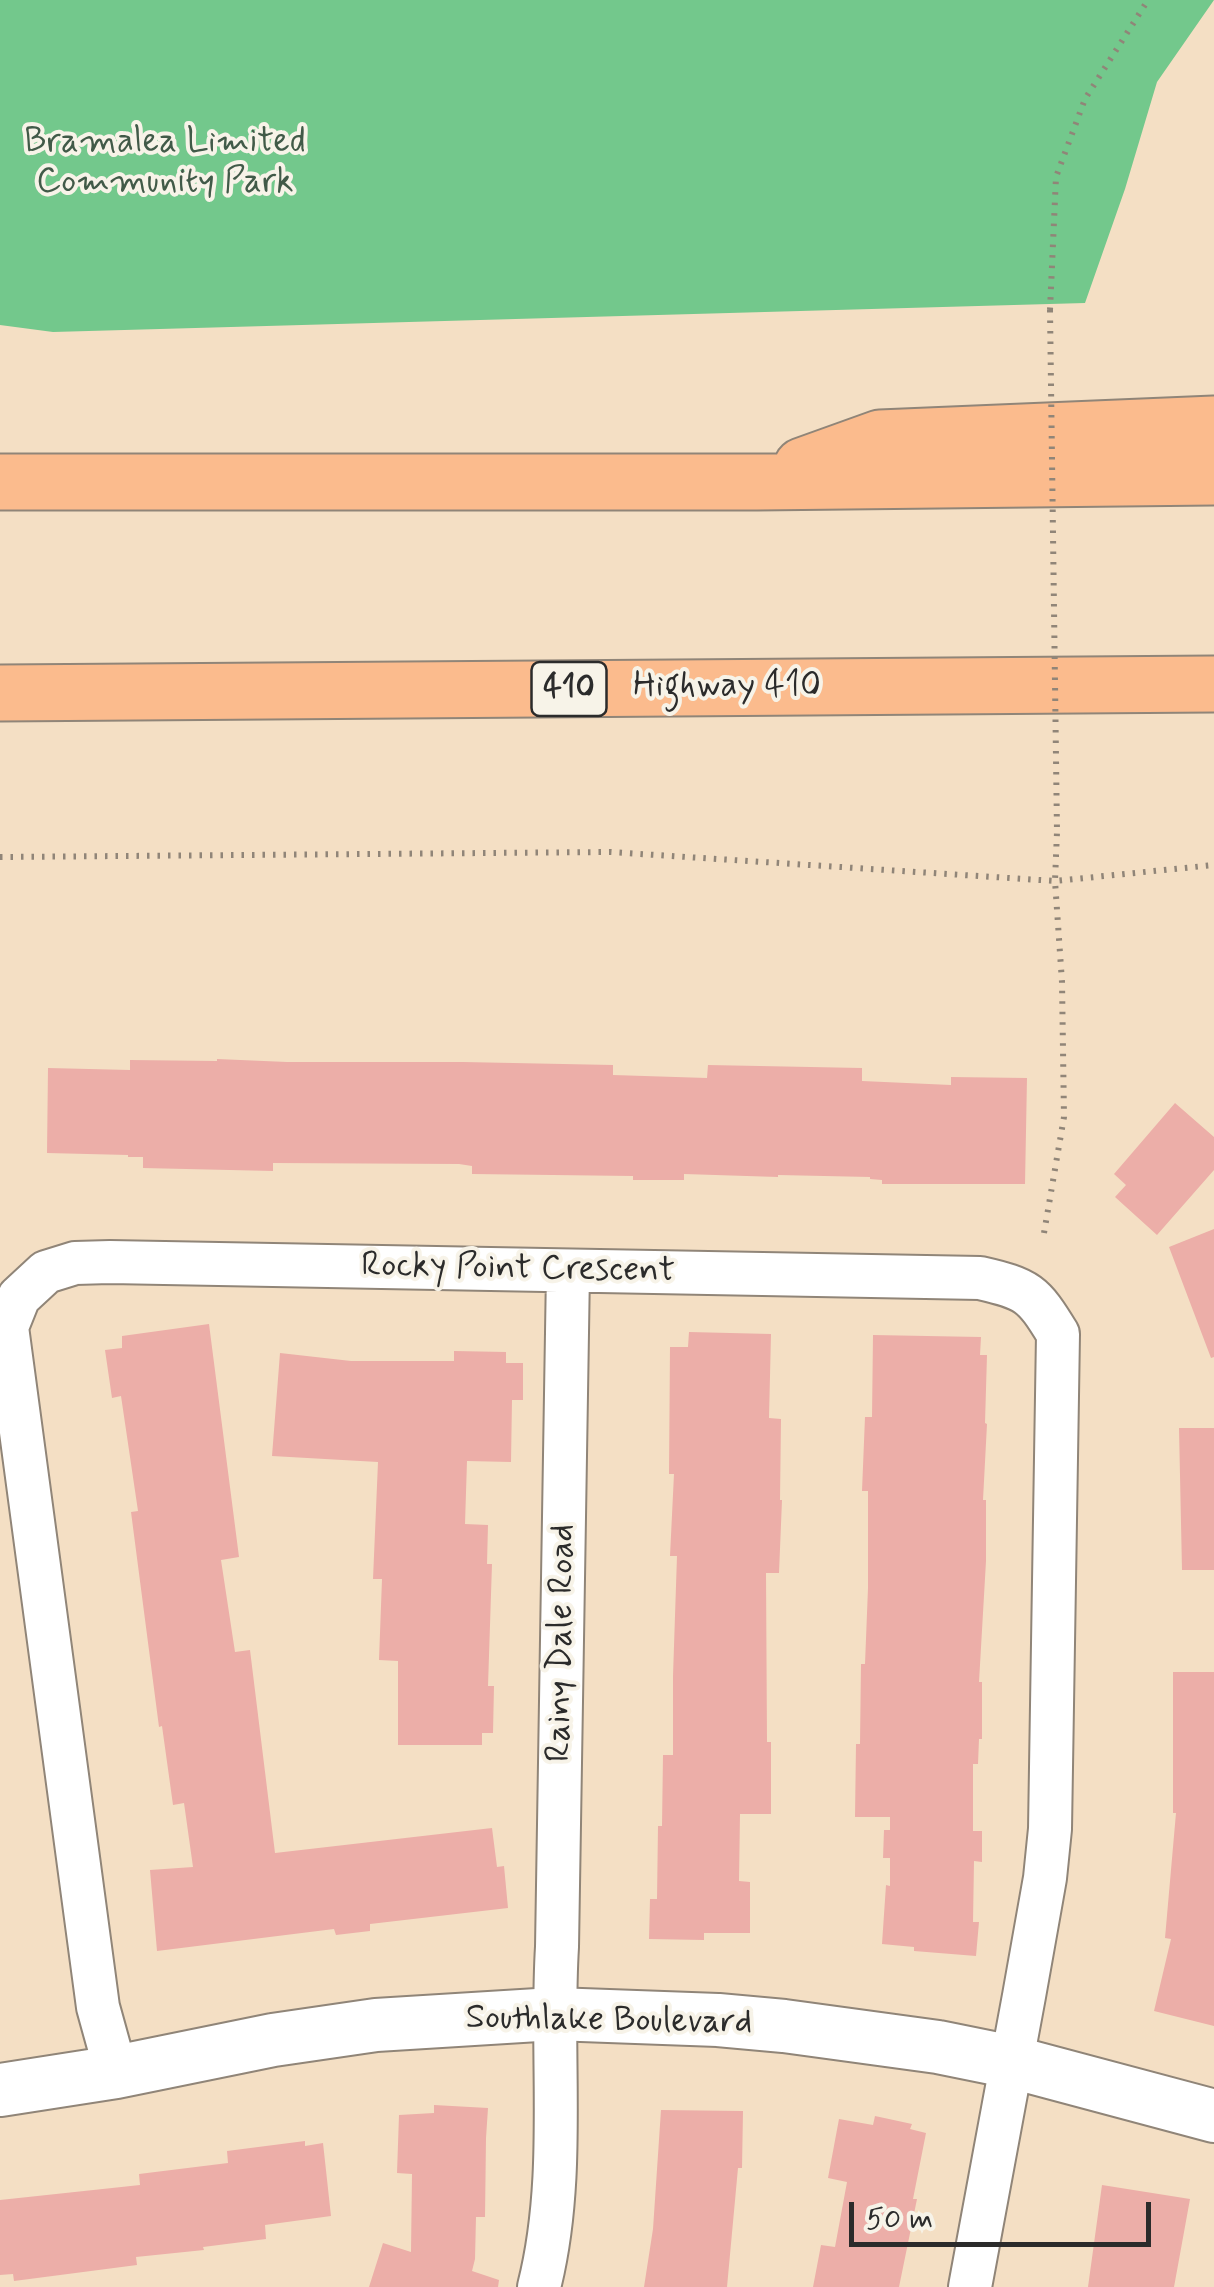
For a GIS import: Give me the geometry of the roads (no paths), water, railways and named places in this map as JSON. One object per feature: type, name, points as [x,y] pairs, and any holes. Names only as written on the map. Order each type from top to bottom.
[{"type":"highway","points":[[757,482],[880,438],[1214,424]]},
{"type":"highway","points":[[0,482],[757,482],[1214,477]]},
{"type":"highway","name":"Highway 410","points":[[0,693],[1214,684]]},
{"type":"street","name":"Rocky Point Crescent","points":[[116,2072],[98,2007],[7,1327],[19,1298],[46,1272],[75,1263],[980,1278],[1018,1286],[1038,1302],[1058,1334],[1050,1829],[1045,1878],[970,2287]]},
{"type":"street","name":"Rainy Dale Road","points":[[539,2287],[550,2237],[556,2149],[554,2014],[568,1271]]},
{"type":"street","name":"Southlake Boulevard","points":[[0,2090],[376,2025],[554,2014],[718,2020],[938,2047],[1012,2062],[1214,2116]]},
{"type":"park label","name":"Bramalea Limited Community Park","points":[[165,164]]}]
